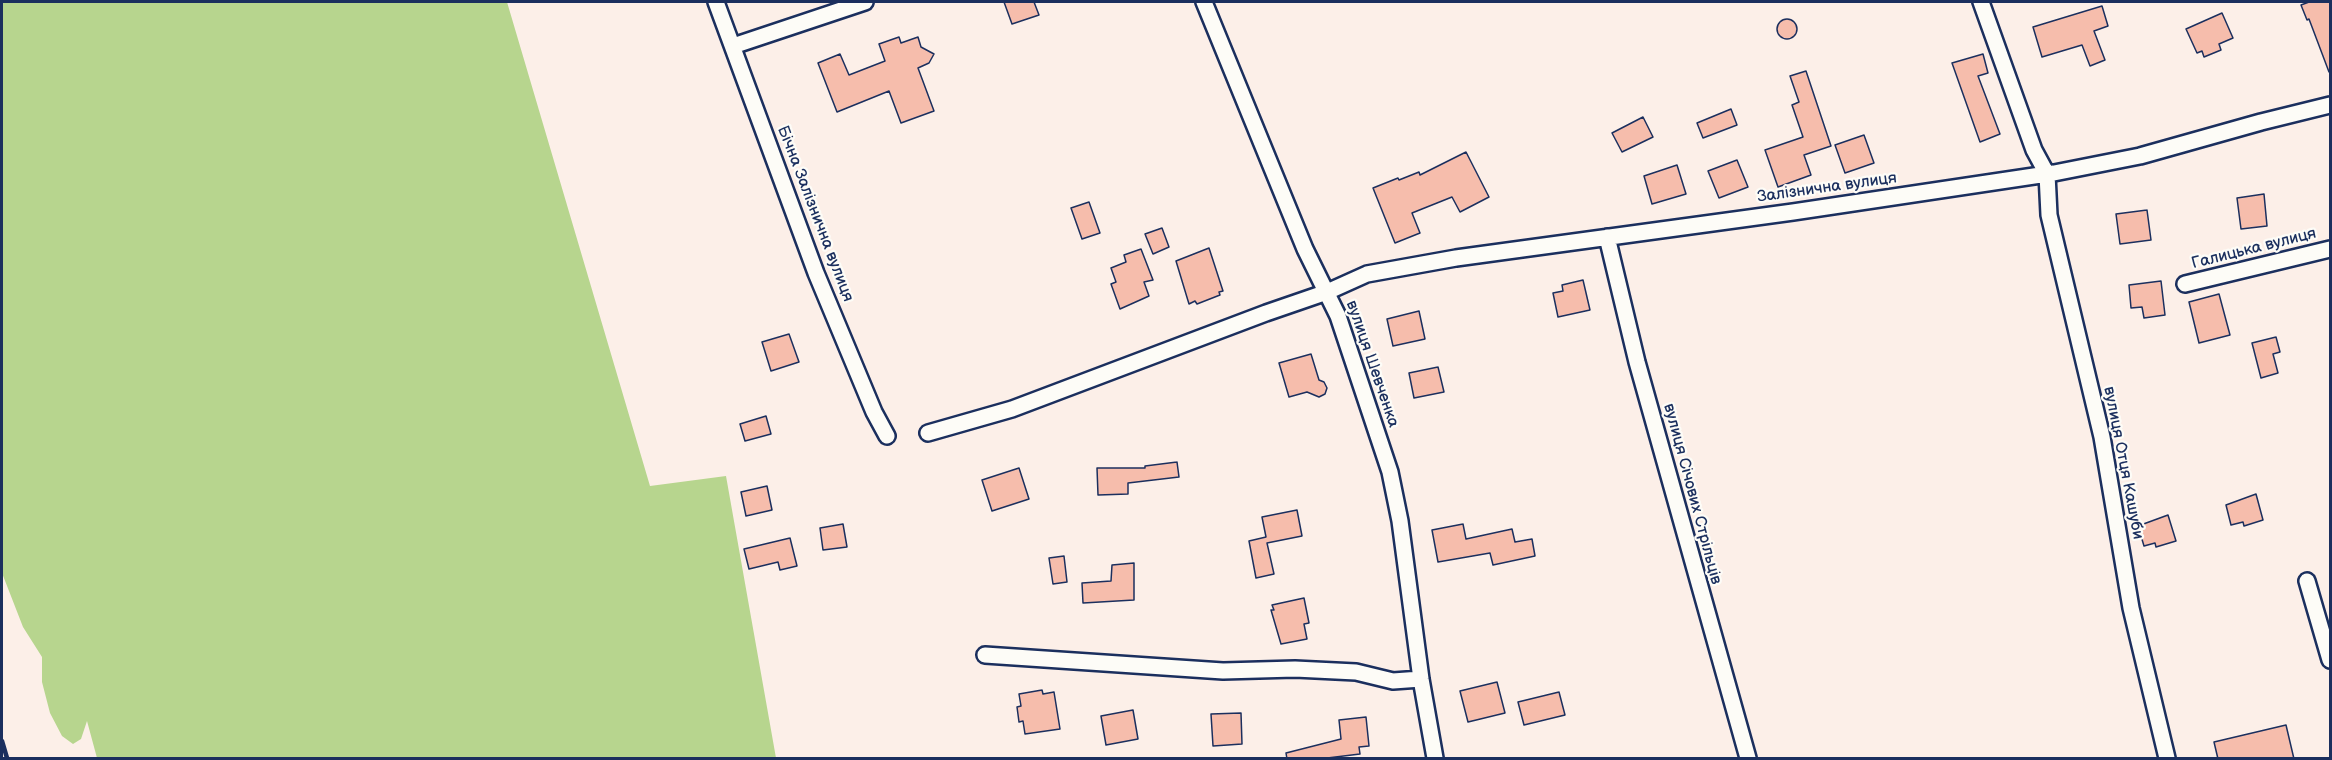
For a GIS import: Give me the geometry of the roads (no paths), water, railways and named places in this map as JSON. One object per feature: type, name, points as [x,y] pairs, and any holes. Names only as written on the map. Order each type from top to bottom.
[{"type":"street","name":"Бічна Залізнична вулиця","points":[[716,2],[816,273],[886,436]]},
{"type":"street","points":[[733,46],[865,2]]},
{"type":"street","name":"вулиця Шевченка","points":[[1204,2],[1305,249],[1338,316],[1390,472],[1400,520],[1421,678],[1435,759]]},
{"type":"street","points":[[1981,2],[2034,150],[2047,174]]},
{"type":"street","name":"Залізнична вулиця","points":[[927,433],[1012,409],[1327,292],[1366,274],[1456,258],[2047,174],[2140,156],[2331,105]]},
{"type":"street","name":"вулиця Отця Кашуби","points":[[2047,174],[2049,215],[2102,437],[2131,608],[2167,759]]},
{"type":"street","name":"вулиця Січових Стрільців","points":[[1607,237],[1637,362],[1748,759]]},
{"type":"street","name":"Галицька вулиця","points":[[2185,284],[2331,249]]},
{"type":"street","points":[[2307,580],[2331,660]]},
{"type":"street","points":[[985,655],[1223,671],[1295,669],[1356,672],[1393,681],[1421,678]]},
{"type":"railway","points":[[2,741],[7,758]]}]
